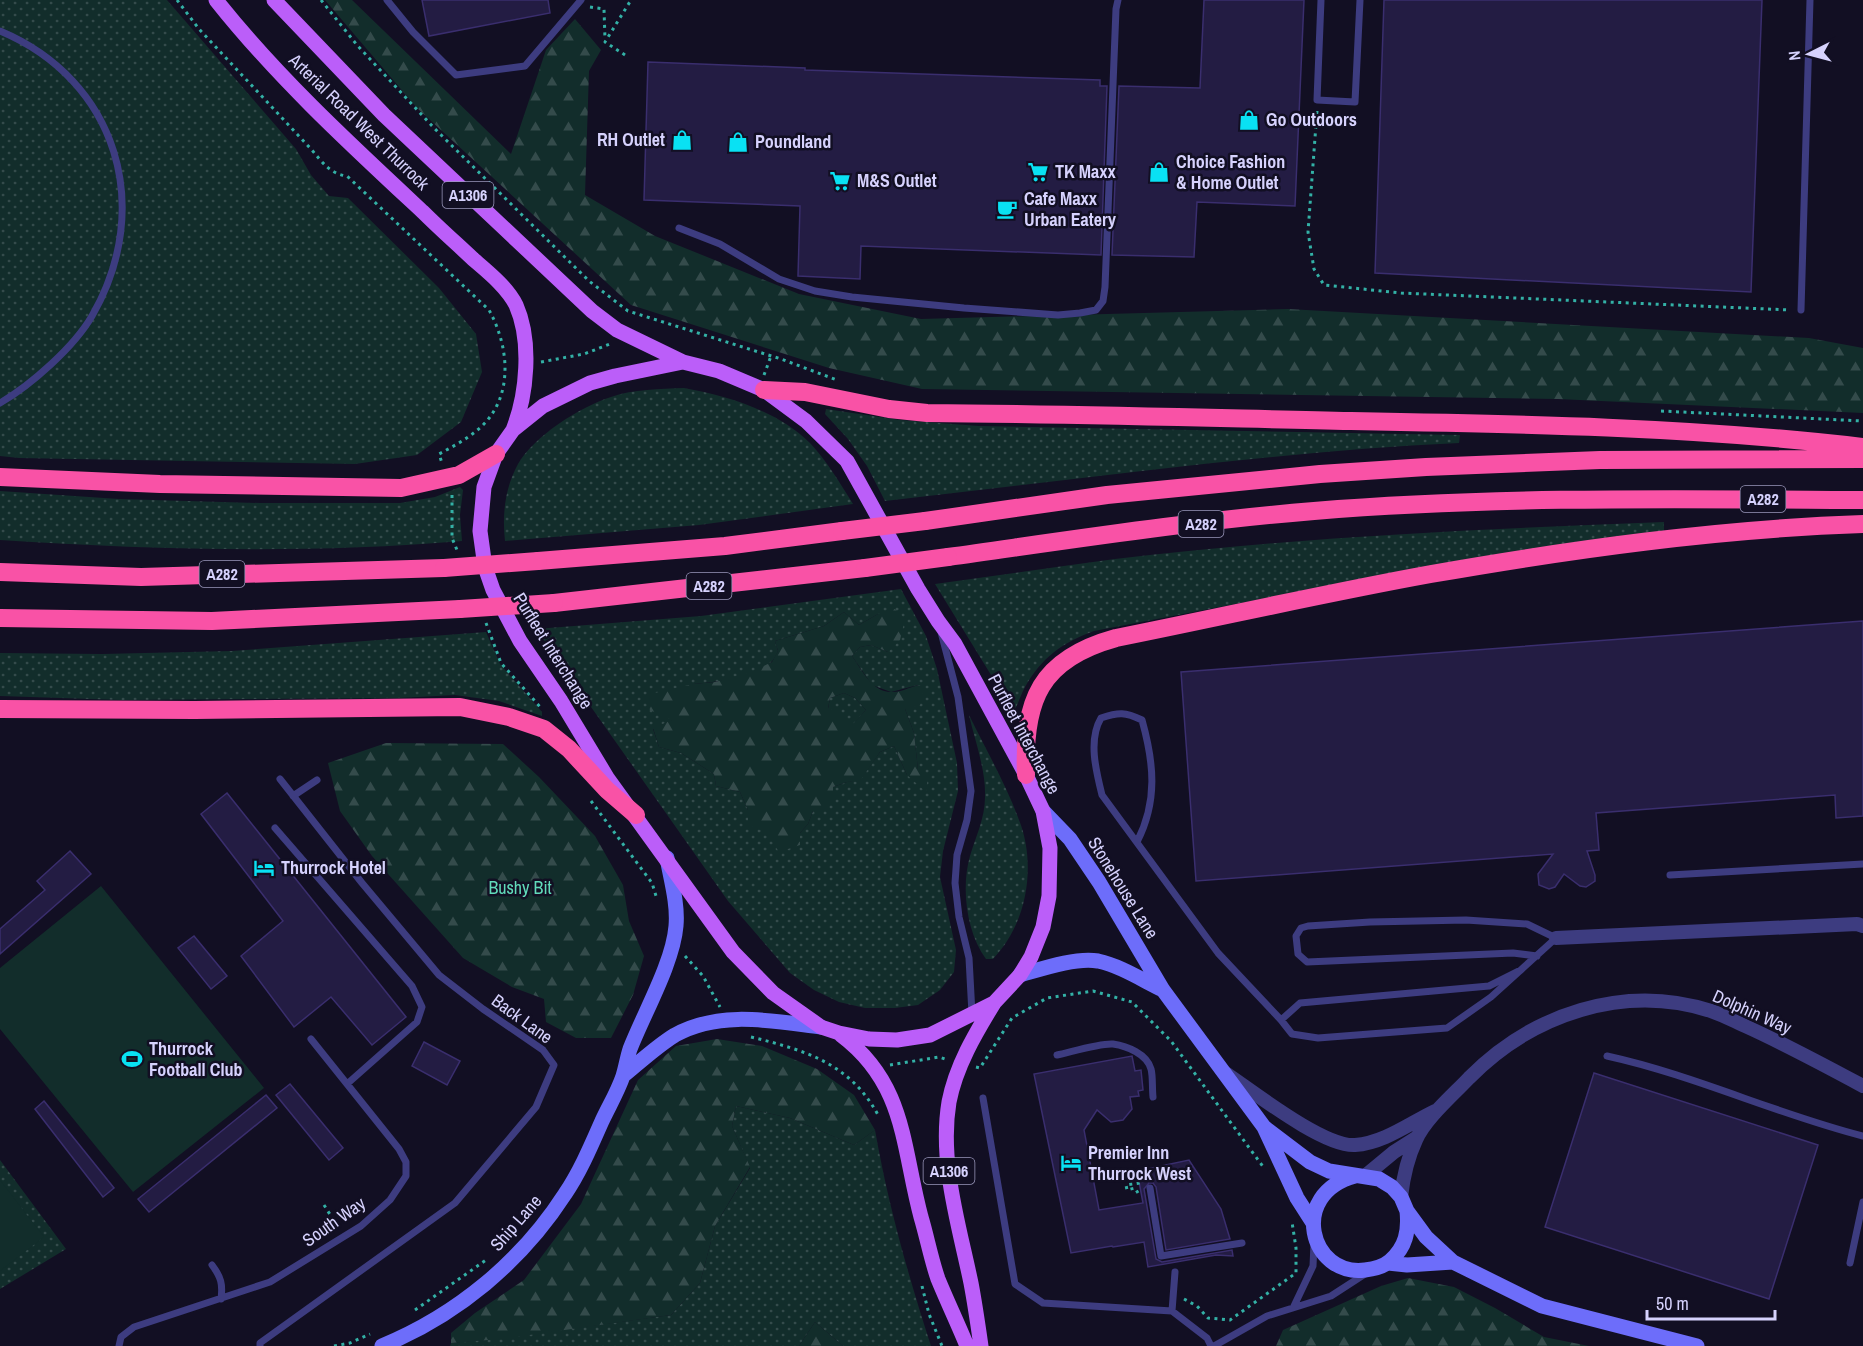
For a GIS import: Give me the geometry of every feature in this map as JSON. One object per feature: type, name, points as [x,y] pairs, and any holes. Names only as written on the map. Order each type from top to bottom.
[{"type":"highway","points":[[764,390],[805,392],[889,409],[927,413],[1549,425],[1680,430],[1787,438],[1863,447]]},
{"type":"highway","points":[[0,477],[160,484],[401,488],[459,475],[496,454]]},
{"type":"highway","name":"A282","points":[[0,572],[141,577],[444,568],[725,546],[1107,495],[1320,474],[1390,471],[1426,466],[1600,460],[1863,459]]},
{"type":"highway","name":"A282","points":[[0,618],[212,621],[554,603],[865,568],[1110,534],[1314,511],[1663,498],[1863,500]]},
{"type":"highway","points":[[1026,775],[1026,738],[1032,702],[1042,684],[1063,661],[1079,650],[1096,643],[1430,574],[1537,557],[1680,537],[1789,527],[1863,524]]},
{"type":"highway","points":[[0,709],[195,710],[460,707],[509,717],[544,729],[569,749],[608,790],[636,815]]},
{"type":"main road","name":"Arterial Road West Thurrock","points":[[216,0],[267,59],[405,196],[500,284],[515,305],[522,328],[526,363],[513,430]]},
{"type":"main road","name":"Arterial Road West Thurrock","points":[[274,0],[384,114],[592,311],[618,330],[683,362]]},
{"type":"main road","name":"Purfleet Interchange","points":[[683,362],[719,371],[764,390],[806,421],[848,461],[918,589],[955,644],[1026,775],[1043,812],[1050,848],[1049,896],[1040,938],[1020,975],[994,1003],[930,1035],[897,1040],[869,1039],[839,1033],[821,1026],[773,993],[733,952],[608,779],[561,701],[520,640],[493,590],[484,567],[480,531],[484,487],[496,454],[513,430],[543,406],[590,383],[683,362]]},
{"type":"main road","name":"A1306","points":[[981,1346],[959,1230],[946,1136],[950,1102],[962,1062],[974,1036],[994,1003]]},
{"type":"main road","name":"A1306","points":[[839,1033],[865,1056],[893,1099],[900,1119],[919,1208],[938,1277],[967,1346]]},
{"type":"street","name":"Stonehouse Lane","points":[[1043,812],[1070,839],[1099,882],[1163,990],[1264,1127],[1297,1198],[1314,1228],[1318,1245],[1326,1255],[1336,1264],[1360,1271],[1388,1263],[1407,1265],[1453,1262]]},
{"type":"street","name":"Ship Lane","points":[[380,1339],[437,1319],[465,1300],[498,1273],[534,1235],[566,1193],[624,1075],[629,1052],[674,942],[676,910],[667,858]]},
{"type":"street","points":[[1556,938],[1857,924],[1863,926]]},
{"type":"street","name":"Stonehouse Lane","points":[[1020,975],[1055,965],[1096,961],[1115,966],[1163,990]]},
{"type":"street","name":"Dolphin Way","points":[[1360,1176],[1416,1138],[1439,1109],[1490,1057],[1544,1023],[1586,1008],[1629,1001],[1668,1002],[1713,1011],[1766,1035],[1863,1086]]},
{"type":"street","name":"Ship Lane","points":[[624,1075],[675,1035],[705,1024],[722,1020],[756,1019],[821,1026]]},
{"type":"street","points":[[1225,1073],[1318,1135],[1346,1145],[1367,1143],[1393,1134],[1439,1109]]},
{"type":"street","name":"Stonehouse Lane","points":[[1264,1127],[1310,1162],[1329,1171],[1379,1179],[1392,1187],[1426,1237],[1453,1262],[1542,1306],[1697,1346]]},
{"type":"street","name":"Dolphin Way","points":[[1404,1204],[1416,1138]]},
{"type":"street","points":[[1314,1228],[1316,1209],[1321,1197],[1342,1179],[1360,1176]]},
{"type":"street","points":[[1388,1263],[1399,1253],[1406,1240],[1409,1226],[1404,1204]]},
{"type":"lane","points":[[387,0],[413,32],[456,75],[525,66],[581,0]]},
{"type":"lane","points":[[679,228],[720,244],[779,279],[815,291],[964,308],[1058,315],[1096,309],[1103,302],[1105,287],[1118,0]]},
{"type":"lane","points":[[1322,0],[1317,100],[1355,102],[1360,0]]},
{"type":"lane","points":[[1801,310],[1810,0]]},
{"type":"lane","points":[[0,31],[36,49],[57,64],[90,101],[111,142],[117,164],[122,198],[122,223],[116,256],[92,317],[62,354],[16,393],[0,403]]},
{"type":"lane","points":[[938,621],[958,697],[971,791],[967,820],[957,855],[955,884],[959,917],[969,958],[972,1015]]},
{"type":"lane","points":[[1137,842],[1145,826],[1154,783],[1148,741],[1142,720],[1126,713],[1114,714],[1101,718],[1095,728],[1097,773],[1101,795],[1218,953],[1292,1034],[1318,1038],[1447,1028],[1491,997],[1537,956],[1556,938],[1527,924],[1466,920],[1370,922],[1301,928],[1296,936],[1298,954],[1307,963],[1513,953],[1537,956]]},
{"type":"lane","name":"Back Lane","points":[[260,1346],[260,1343],[455,1203],[536,1107],[554,1065],[543,1050],[483,1009],[439,975],[362,883],[280,779]]},
{"type":"lane","points":[[293,796],[317,780]]},
{"type":"lane","points":[[275,828],[412,986],[423,1007],[417,1022],[347,1084]]},
{"type":"lane","points":[[1670,875],[1863,864]]},
{"type":"lane","points":[[1281,1020],[1300,1003],[1488,986],[1521,970]]},
{"type":"lane","name":"South Way","points":[[119,1346],[122,1337],[134,1327],[270,1282],[361,1226],[390,1200],[406,1176],[406,1162],[399,1149],[311,1039]]},
{"type":"lane","points":[[1057,1055],[1113,1044],[1140,1054],[1148,1061],[1152,1072],[1153,1097]]},
{"type":"lane","points":[[1607,1056],[1635,1062],[1749,1101],[1863,1136]]},
{"type":"lane","points":[[983,1098],[1015,1284],[1043,1303],[1172,1311],[1207,1338],[1212,1346],[1267,1316],[1331,1296],[1373,1269]]},
{"type":"lane","points":[[1150,1188],[1161,1256],[1242,1244]]},
{"type":"lane","points":[[1850,1263],[1863,1202]]},
{"type":"lane","points":[[1294,1306],[1313,1266],[1314,1228]]},
{"type":"lane","points":[[212,1265],[220,1276],[223,1286],[221,1299]]},
{"type":"lane","points":[[1172,1311],[1175,1272]]},
{"type":"path","points":[[177,0],[198,29],[325,166],[337,175],[347,176],[480,300],[499,327],[506,363],[502,390],[496,408],[483,425],[439,454],[441,460]]},
{"type":"path","points":[[321,0],[357,45],[435,129],[589,280],[628,311],[781,358],[838,380]]},
{"type":"path","points":[[605,42],[631,0]]},
{"type":"path","points":[[589,6],[604,9],[605,42]]},
{"type":"path","points":[[605,42],[625,55]]},
{"type":"path","points":[[1317,100],[1308,232],[1314,268],[1324,285],[1401,293],[1801,310]]},
{"type":"path","points":[[625,317],[628,311]]},
{"type":"path","points":[[546,362],[584,354],[610,344]]},
{"type":"path","points":[[589,797],[652,884],[658,901]]},
{"type":"path","points":[[681,952],[703,976],[721,1009]]},
{"type":"path","points":[[974,1066],[980,1068],[1012,1018],[1047,998],[1093,991],[1132,1002],[1171,1041],[1265,1170]]},
{"type":"path","points":[[749,1037],[793,1047],[829,1063],[862,1085],[881,1119]]},
{"type":"path","points":[[890,1065],[939,1057]]},
{"type":"path","points":[[1135,1188],[1127,1190],[1126,1185],[1139,1183],[1150,1188]]},
{"type":"path","points":[[324,1205],[343,1236]]},
{"type":"path","points":[[1174,1296],[1189,1301],[1208,1318],[1230,1320],[1296,1273],[1296,1248],[1292,1220]]},
{"type":"path","points":[[415,1311],[487,1259]]},
{"type":"path","points":[[921,1281],[929,1314],[942,1346]]},
{"type":"path","points":[[334,1346],[380,1339]]},
{"type":"green space","points":[[0,0],[167,0],[296,149],[311,175],[329,196],[348,198],[439,288],[476,334],[482,372],[461,422],[417,455],[355,464],[0,456]]},
{"type":"green space","points":[[325,0],[352,0],[511,154],[546,50],[575,19],[601,50],[589,71],[585,195],[655,236],[799,294],[921,319],[1288,309],[1809,338],[1863,348],[1863,413],[1558,399],[922,389],[829,368],[631,305],[417,108]]},
{"type":"green space","points":[[684,388],[735,400],[783,422],[810,443],[822,457],[853,504],[699,525],[505,541],[504,521],[510,482],[525,453],[546,433],[572,415],[620,394]]},
{"type":"green space","points":[[826,409],[900,420],[979,426],[1460,435],[1459,443],[1315,453],[1172,467],[885,501],[867,466],[848,439],[825,414]]},
{"type":"green space","points":[[460,487],[463,490],[460,515],[462,541],[346,548],[231,549],[0,540],[0,491],[119,499],[260,503],[400,503],[435,497]]},
{"type":"green space","points":[[1664,522],[1664,531],[1367,579],[1094,631],[1063,646],[1046,659],[1025,687],[1015,709],[1012,709],[935,584],[1183,551],[1320,539]]},
{"type":"green space","points":[[901,589],[926,636],[937,669],[957,763],[958,791],[943,851],[940,877],[956,950],[954,972],[940,990],[918,1005],[865,1008],[839,1002],[814,990],[790,973],[728,901],[536,629],[701,616]],"holes":[[[844,612],[859,625],[878,614],[888,652],[871,645],[860,647],[852,656],[872,685],[891,692],[918,685],[905,709],[914,733],[918,770],[907,775],[894,746],[880,752],[860,780],[833,787],[813,811],[808,824],[800,833],[748,810],[740,792],[716,786],[714,774],[681,753],[659,747],[653,729],[673,720],[693,684],[733,678],[762,668],[771,662],[778,651],[775,641],[824,626]]]},
{"type":"green space","points":[[895,609],[905,619],[900,640],[888,652],[871,645],[860,647],[852,656],[868,679],[884,691],[895,692],[925,685],[920,705],[905,709],[914,733],[918,770],[928,775],[926,792],[907,775],[894,746],[880,752],[860,781],[847,782],[833,787],[833,801],[819,811],[813,811],[808,824],[800,833],[800,845],[779,852],[766,832],[748,825],[748,810],[740,792],[716,786],[714,774],[681,753],[659,747],[653,728],[672,720],[650,710],[642,696],[693,684],[715,682],[751,672],[772,662],[778,651],[775,641],[824,626],[844,612],[859,625],[878,614]],"holes":[[[844,693],[855,698],[866,710],[850,727],[841,715],[828,708],[830,698]]]},
{"type":"green space","points":[[486,632],[500,664],[542,712],[542,716],[499,701],[455,695],[399,698],[121,700],[0,696],[0,653],[102,654],[232,651]]},
{"type":"green space","points":[[844,693],[855,698],[866,710],[850,728],[828,709],[830,698]]},
{"type":"green space","points":[[969,715],[1014,807],[1024,837],[1027,856],[1028,875],[1021,912],[1005,945],[993,959],[986,959],[979,948],[967,909],[967,868],[985,805],[982,766]]},
{"type":"green space","name":"Bushy Bit","points":[[386,743],[503,744],[539,777],[595,836],[623,885],[629,921],[644,956],[633,995],[611,1038],[576,1038],[546,1022],[544,999],[512,987],[463,958],[372,856],[340,811],[328,763]]},
{"type":"green space","name":"Thurrock Football Club","points":[[101,886],[264,1088],[133,1192],[0,1029],[0,968]]},
{"type":"green space","points":[[717,1039],[762,1046],[817,1069],[854,1095],[875,1130],[854,1145],[790,1118],[736,1106],[732,1126],[750,1167],[715,1226],[700,1283],[671,1315],[500,1339],[451,1343],[451,1333],[475,1313],[524,1280],[581,1204],[638,1080],[676,1046]]},
{"type":"green space","points":[[736,1106],[790,1118],[854,1145],[875,1130],[899,1239],[931,1346],[843,1346],[815,1322],[799,1346],[450,1346],[451,1343],[671,1315],[700,1283],[715,1226],[750,1168],[732,1126]]},
{"type":"green space","points":[[0,1160],[66,1249],[0,1289]]},
{"type":"green space","points":[[0,1180],[44,1237],[0,1271]]},
{"type":"green space","points":[[1408,1278],[1454,1287],[1544,1337],[1589,1346],[1276,1346],[1283,1330],[1381,1286]]},
{"type":"green space","points":[[815,1322],[843,1346],[799,1346]]},
{"type":"building","points":[[422,0],[548,0],[550,13],[429,36]]},
{"type":"building","points":[[1204,0],[1304,0],[1295,206],[1197,202],[1194,257],[1112,255],[1119,86],[1200,88]]},
{"type":"building","points":[[1384,0],[1762,0],[1751,292],[1375,273]]},
{"type":"building","points":[[648,62],[1100,80],[1100,86],[1107,86],[1101,255],[861,246],[860,279],[798,276],[800,206],[644,200]]},
{"type":"building","points":[[1863,621],[1863,816],[1836,818],[1835,795],[1596,813],[1599,850],[1587,851],[1595,881],[1586,887],[1580,886],[1564,874],[1555,887],[1549,889],[1539,885],[1538,874],[1553,854],[1196,881],[1181,672]]},
{"type":"building","name":"Thurrock Hotel","points":[[227,793],[406,1017],[372,1045],[331,997],[294,1027],[241,956],[283,921],[201,814]]},
{"type":"building","points":[[70,851],[91,874],[0,954],[0,929],[45,890],[37,881]]},
{"type":"building","points":[[194,936],[227,976],[211,989],[178,948]]},
{"type":"building","points":[[424,1042],[460,1061],[447,1085],[412,1066]]},
{"type":"building","name":"Premier Inn Thurrock West","points":[[1132,1056],[1135,1071],[1141,1070],[1143,1090],[1138,1091],[1139,1096],[1130,1097],[1132,1109],[1123,1120],[1111,1122],[1097,1110],[1084,1130],[1099,1210],[1143,1203],[1137,1171],[1189,1160],[1221,1209],[1230,1239],[1166,1250],[1156,1187],[1153,1183],[1149,1183],[1144,1189],[1156,1259],[1162,1262],[1232,1250],[1233,1256],[1216,1255],[1148,1267],[1144,1242],[1071,1253],[1034,1074]]},
{"type":"building","points":[[1594,1073],[1818,1145],[1769,1299],[1545,1227]]},
{"type":"building","points":[[290,1084],[343,1148],[329,1160],[276,1095]]},
{"type":"building","points":[[266,1095],[277,1108],[149,1212],[138,1199]]},
{"type":"building","points":[[44,1101],[114,1188],[103,1197],[35,1109]]},
{"type":"place","name":"Go Outdoors","points":[[1249,120]]},
{"type":"place","name":"RH Outlet","points":[[682,140]]},
{"type":"place","name":"Poundland","points":[[738,142]]},
{"type":"place","name":"TK Maxx","points":[[1038,172]]},
{"type":"place","name":"Choice Fashion & Home Outlet","points":[[1159,172]]},
{"type":"place","name":"M&S Outlet","points":[[840,181]]},
{"type":"place","name":"Cafe Maxx Urban Eatery","points":[[1007,209]]},
{"type":"place","name":"Thurrock Hotel","points":[[264,868]]},
{"type":"place","name":"Thurrock Football Club","points":[[132,1059]]},
{"type":"place","name":"Premier Inn Thurrock West","points":[[1071,1163]]}]
